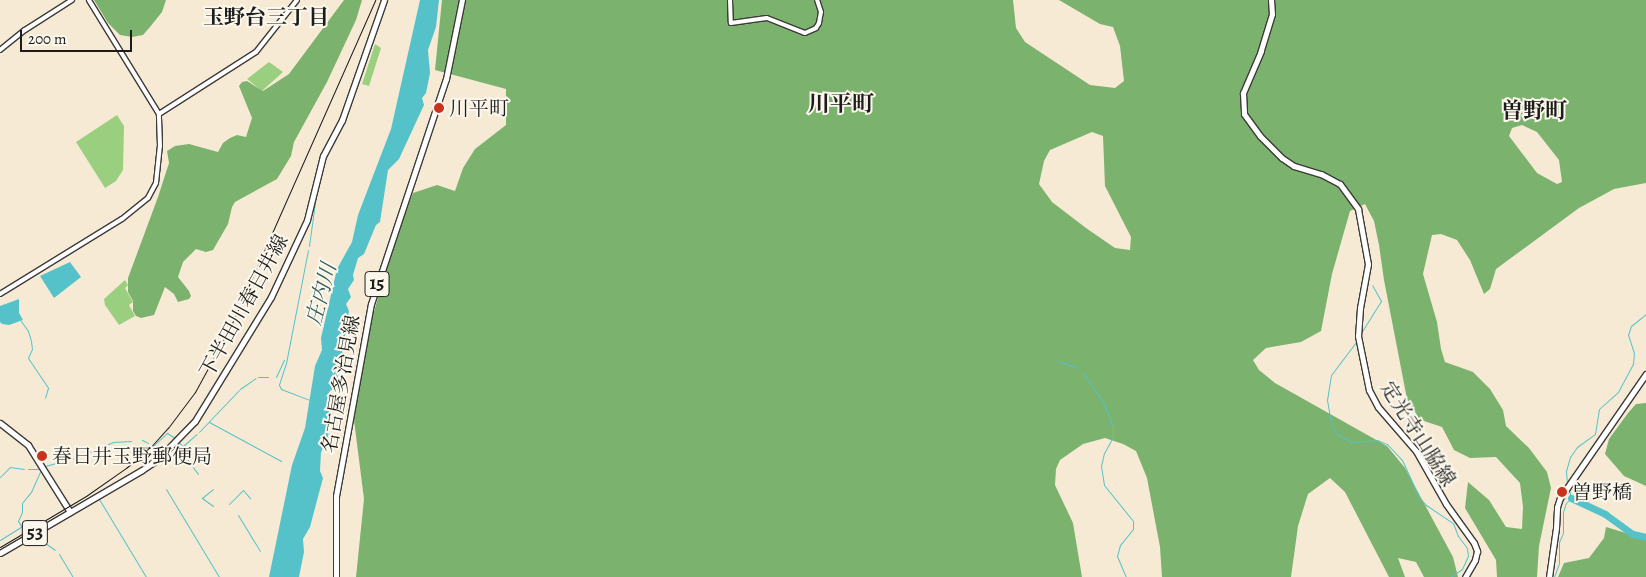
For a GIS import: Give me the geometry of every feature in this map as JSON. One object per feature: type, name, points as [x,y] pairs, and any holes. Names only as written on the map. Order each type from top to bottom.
[{"type":"main road","name":"下半田川春日井線","points":[[70,512],[157,460],[191,426],[203,409],[271,297],[307,220],[323,156],[342,120],[384,0]]},
{"type":"main road","name":"名古屋多治見線","points":[[336,577],[336,496],[371,304],[446,79],[462,0]]},
{"type":"main road","name":"定光寺山脇線","points":[[1271,0],[1272,14],[1265,39],[1244,93],[1244,114],[1260,136],[1282,158],[1294,166],[1340,184],[1358,209],[1368,264],[1360,308],[1358,336],[1369,390],[1378,407],[1416,451],[1451,512],[1474,543],[1477,551],[1475,560],[1465,577]]},
{"type":"main road","points":[[1549,577],[1557,507],[1567,487],[1646,374]]},
{"type":"main road","name":"53","points":[[0,424],[28,445],[70,512],[0,553]]},
{"type":"street","points":[[0,50],[25,30],[72,0]]},
{"type":"street","points":[[0,294],[122,219],[148,198],[153,190],[158,171],[159,114],[89,0]]},
{"type":"street","points":[[159,114],[256,52],[297,0]]},
{"type":"street","points":[[730,0],[731,23],[767,18],[805,33],[816,28],[819,23],[821,12],[817,0]]},
{"type":"green space","points":[[94,0],[166,0],[162,12],[143,35],[132,37],[120,35],[108,23]]},
{"type":"green space","points":[[344,0],[362,0],[356,20],[327,82],[294,142],[291,156],[277,179],[235,202],[228,224],[213,250],[206,252],[196,249],[183,262],[178,277],[189,291],[191,296],[189,299],[178,302],[174,294],[165,287],[154,315],[141,318],[136,316],[133,311],[133,301],[128,292],[128,278],[169,163],[167,151],[175,146],[189,144],[218,152],[223,143],[230,138],[237,135],[246,137],[252,118],[239,86],[242,82],[247,81],[263,91],[289,74]]},
{"type":"green space","points":[[442,0],[1013,0],[1016,28],[1025,42],[1090,85],[1115,88],[1124,81],[1120,46],[1113,27],[1100,24],[1059,0],[1646,0],[1646,183],[1614,189],[1579,208],[1496,269],[1490,289],[1484,294],[1470,260],[1457,240],[1441,234],[1432,235],[1423,274],[1437,322],[1445,362],[1473,372],[1490,389],[1503,410],[1506,426],[1529,448],[1547,472],[1551,488],[1539,546],[1537,577],[1497,577],[1496,560],[1465,508],[1468,482],[1489,500],[1506,527],[1522,529],[1523,507],[1520,483],[1496,457],[1470,458],[1454,450],[1442,427],[1418,419],[1407,399],[1374,221],[1365,204],[1350,211],[1332,274],[1321,331],[1301,342],[1266,348],[1253,360],[1259,370],[1275,383],[1387,446],[1405,468],[1453,557],[1458,577],[1424,577],[1416,562],[1398,558],[1405,577],[1389,577],[1345,492],[1330,478],[1308,494],[1298,526],[1291,577],[1162,577],[1160,547],[1147,478],[1136,451],[1105,438],[1083,444],[1060,460],[1056,469],[1055,485],[1073,523],[1082,577],[356,577],[364,499],[354,420],[369,328],[397,235],[413,193],[437,185],[455,191],[463,168],[475,149],[506,125],[506,89],[435,70]],"holes":[[[1522,125],[1537,132],[1559,160],[1562,182],[1557,184],[1537,173],[1509,136],[1512,128]],[[1092,132],[1103,136],[1105,186],[1131,237],[1130,250],[1115,248],[1086,228],[1052,202],[1039,184],[1044,161],[1050,150]]]},
{"type":"green space","points":[[375,44],[381,48],[369,86],[362,84]]},
{"type":"green space","points":[[269,62],[283,72],[262,91],[247,79]]},
{"type":"green space","points":[[117,115],[124,126],[123,170],[116,181],[105,188],[76,142]]},
{"type":"green space","points":[[125,280],[128,285],[125,288],[133,302],[129,305],[135,316],[119,325],[105,305],[104,299]]},
{"type":"green space","points":[[1646,403],[1646,486],[1624,476],[1605,454],[1609,439],[1628,413],[1636,404]]},
{"type":"green space","points":[[1606,527],[1646,539],[1646,577],[1558,577],[1564,563],[1589,558],[1604,538]]},
{"type":"water","name":"庄内川","points":[[420,0],[439,0],[436,27],[428,50],[430,73],[426,93],[422,98],[424,105],[399,159],[388,170],[380,222],[376,225],[364,254],[358,258],[353,275],[354,280],[348,289],[351,297],[346,304],[349,311],[337,385],[329,392],[331,401],[329,431],[327,441],[321,452],[320,471],[323,478],[310,527],[303,539],[304,552],[299,577],[269,577],[292,465],[305,428],[315,366],[322,350],[321,338],[337,269],[352,242],[358,215],[391,129]]},
{"type":"water","points":[[70,262],[81,277],[54,298],[40,276]]},
{"type":"water","points":[[19,299],[19,313],[23,320],[9,325],[2,324],[0,322],[0,306]]},
{"type":"waterway","points":[[355,91],[374,38]]},
{"type":"waterway","points":[[309,246],[316,195]]},
{"type":"waterway","points":[[308,250],[286,363],[279,385],[281,389],[310,400]]},
{"type":"waterway","points":[[1361,333],[1381,301],[1372,285]]},
{"type":"waterway","points":[[1567,483],[1566,471],[1570,457],[1577,447],[1595,434],[1599,409],[1618,392],[1633,364],[1634,353],[1628,335],[1631,326],[1646,314]]},
{"type":"waterway","points":[[21,321],[28,331],[31,341],[32,349],[28,358],[48,388],[45,398]]},
{"type":"waterway","points":[[1356,342],[1331,375],[1327,400],[1331,423],[1337,434],[1351,442],[1377,440],[1387,444],[1402,460],[1419,497],[1426,505],[1453,523],[1458,536],[1467,548],[1468,556],[1462,569],[1450,577]]},
{"type":"waterway","points":[[276,377],[284,360]]},
{"type":"waterway","points":[[1058,361],[1078,368]]},
{"type":"waterway","points":[[1083,373],[1103,402],[1113,427],[1113,437],[1104,453],[1101,466],[1104,485],[1133,521],[1133,529],[1120,545],[1117,556],[1126,577]]},
{"type":"waterway","points":[[258,377],[268,377]]},
{"type":"waterway","points":[[240,389],[256,378]]},
{"type":"waterway","points":[[199,432],[239,390]]},
{"type":"waterway","points":[[209,422],[281,461]]},
{"type":"waterway","points":[[152,447],[167,433],[175,438]]},
{"type":"waterway","points":[[178,442],[183,446],[197,434]]},
{"type":"waterway","points":[[142,440],[148,443]]},
{"type":"waterway","points":[[80,456],[113,442],[131,441]]},
{"type":"waterway","points":[[182,452],[198,474]]},
{"type":"waterway","points":[[45,466],[75,458]]},
{"type":"waterway","points":[[0,477],[10,467],[24,469]]},
{"type":"waterway","points":[[28,469],[38,469]]},
{"type":"waterway","points":[[23,529],[18,521],[22,512],[22,503],[31,492],[40,472]]},
{"type":"waterway","points":[[166,489],[219,577]]},
{"type":"waterway","points":[[213,489],[202,498],[213,506]]},
{"type":"waterway","points":[[229,504],[243,490],[250,498]]},
{"type":"waterway","points":[[1554,577],[1559,563],[1559,542],[1563,533],[1563,512],[1566,503],[1571,498],[1569,490]]},
{"type":"waterway","points":[[1571,498],[1605,514],[1633,534],[1646,537]]},
{"type":"waterway","points":[[99,499],[146,577]]},
{"type":"waterway","points":[[238,515],[260,551]]},
{"type":"waterway","points":[[0,540],[21,527]]},
{"type":"waterway","points":[[35,536],[55,550]]},
{"type":"waterway","points":[[59,554],[73,577]]},
{"type":"railway","points":[[0,547],[86,496],[126,468],[148,450],[168,428],[195,392],[229,330],[375,0]]},
{"type":"place","name":"川平町","points":[[439,108]]},
{"type":"place","name":"春日井玉野郵便局","points":[[42,456]]},
{"type":"place","name":"曽野橋","points":[[1562,492]]},
{"type":"district","name":"玉野台三丁目","points":[[266,17]]},
{"type":"district","name":"川平町","points":[[841,105]]},
{"type":"district","name":"曽野町","points":[[1534,112]]}]
